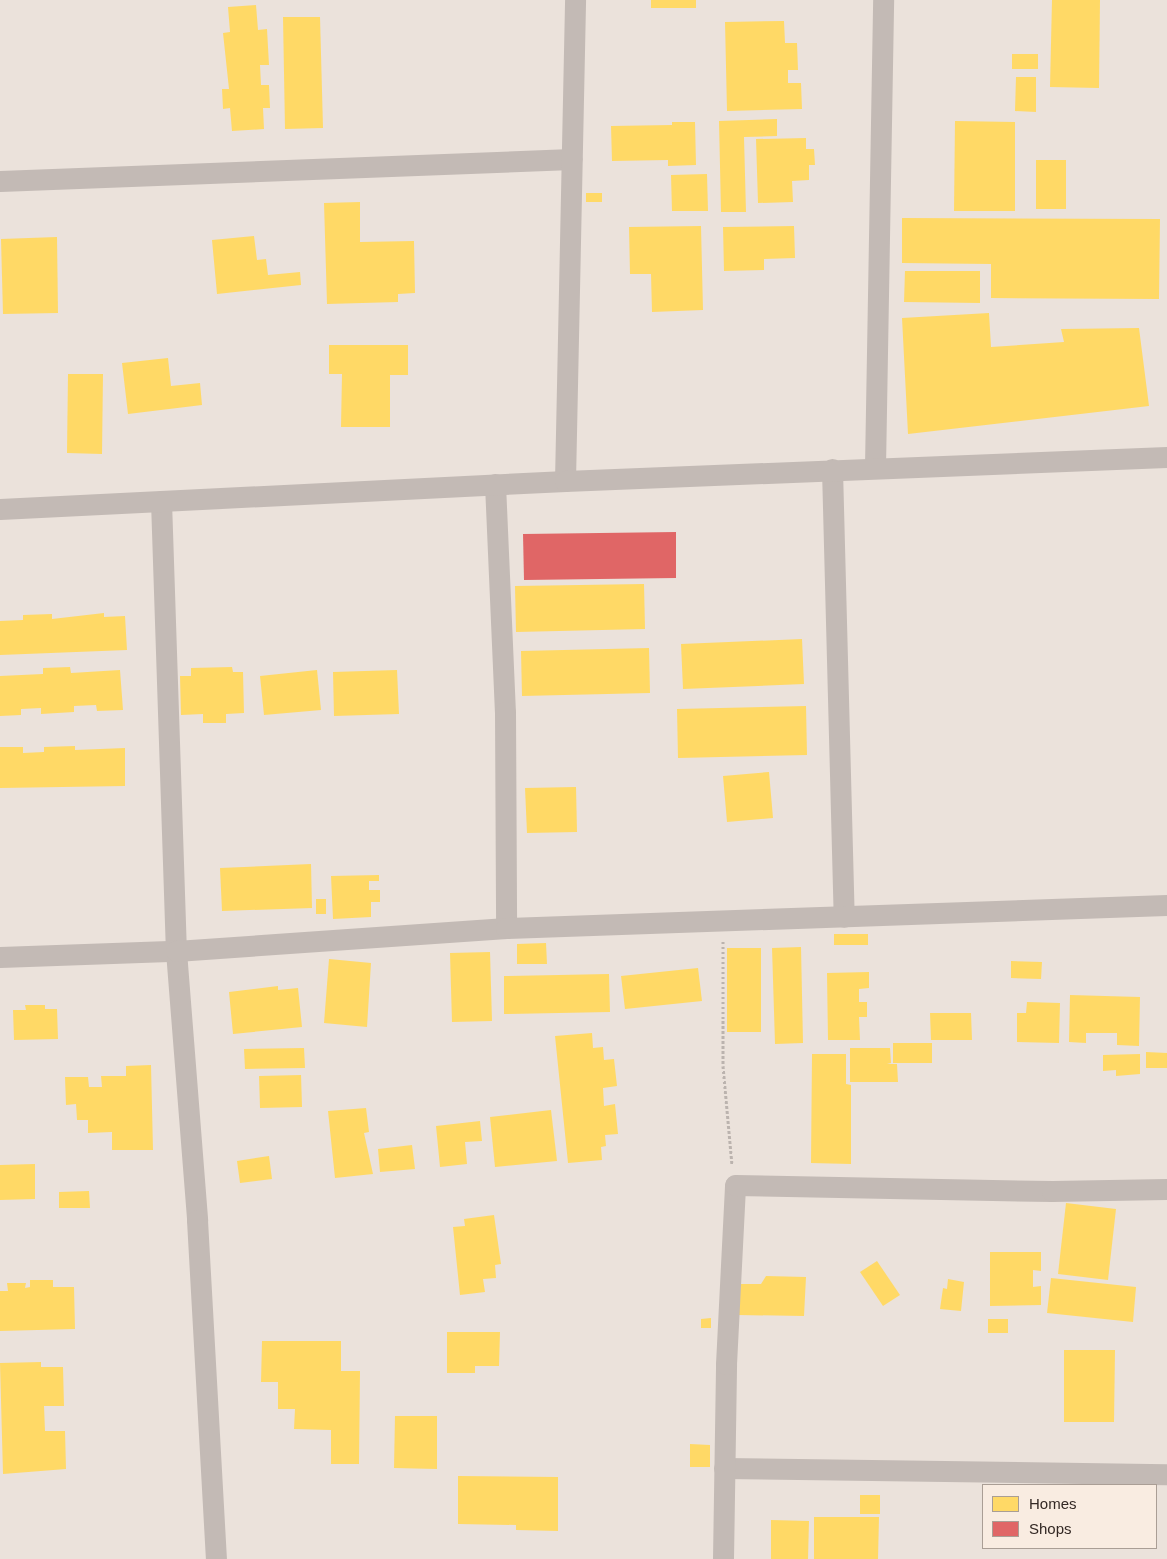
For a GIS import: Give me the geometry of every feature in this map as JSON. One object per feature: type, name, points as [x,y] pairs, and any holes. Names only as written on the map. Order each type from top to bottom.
[{"type":"street","points":[[565,481],[575,0]]},
{"type":"street","points":[[875,467],[884,0]]},
{"type":"street","points":[[0,181],[572,159]]},
{"type":"street","points":[[0,510],[495,484],[875,467],[1167,457]]},
{"type":"street","points":[[832,469],[844,917]]},
{"type":"street","points":[[495,484],[505,712],[506,928]]},
{"type":"street","points":[[161,501],[176,951],[197,1220],[216,1559]]},
{"type":"street","points":[[0,957],[176,951],[506,928],[844,917],[1132,903],[1167,905]]},
{"type":"street","points":[[723,1559],[724,1468],[734,1185],[1167,1189]]},
{"type":"street","points":[[724,1468],[1167,1474]]},
{"type":"path","points":[[722,920],[723,1066],[734,1185]]},
{"type":"building: Homes","points":[[651,0],[696,0],[696,8],[651,8]]},
{"type":"building: Homes","points":[[1052,0],[1100,0],[1099,88],[1050,87]]},
{"type":"building: Homes","points":[[256,5],[258,30],[267,29],[269,65],[260,65],[261,85],[269,85],[270,108],[263,108],[264,129],[232,131],[230,108],[223,109],[222,89],[229,89],[223,33],[230,32],[228,7]]},
{"type":"building: Homes","points":[[283,17],[320,17],[323,128],[285,129]]},
{"type":"building: Homes","points":[[784,21],[785,43],[797,43],[798,70],[788,70],[788,83],[801,83],[802,109],[727,111],[725,22]]},
{"type":"building: Homes","points":[[1012,54],[1038,54],[1038,69],[1012,69]]},
{"type":"building: Homes","points":[[1016,77],[1036,77],[1036,112],[1015,111]]},
{"type":"building: Homes","points":[[777,119],[777,136],[744,137],[746,212],[721,212],[719,121]]},
{"type":"building: Homes","points":[[955,121],[1015,122],[1015,211],[954,211]]},
{"type":"building: Homes","points":[[672,122],[695,122],[696,165],[668,166],[668,160],[612,161],[611,126],[672,125]]},
{"type":"building: Homes","points":[[806,138],[806,149],[814,149],[815,165],[809,165],[809,180],[792,181],[793,202],[758,203],[756,139]]},
{"type":"building: Homes","points":[[1036,160],[1066,160],[1066,209],[1036,209]]},
{"type":"building: Homes","points":[[707,174],[708,211],[672,211],[671,175]]},
{"type":"building: Homes","points":[[586,193],[602,193],[602,202],[586,202]]},
{"type":"building: Homes","points":[[360,202],[360,242],[414,241],[415,293],[398,294],[398,302],[327,304],[324,203]]},
{"type":"building: Homes","points":[[902,218],[1160,219],[1159,299],[991,298],[991,264],[902,263]]},
{"type":"building: Homes","points":[[701,226],[703,310],[652,312],[651,274],[630,274],[629,227]]},
{"type":"building: Homes","points":[[794,226],[795,258],[764,259],[764,270],[724,271],[723,227]]},
{"type":"building: Homes","points":[[254,236],[257,260],[266,259],[268,275],[300,272],[301,285],[217,294],[212,240]]},
{"type":"building: Homes","points":[[57,237],[58,313],[3,314],[1,239]]},
{"type":"building: Homes","points":[[905,271],[980,271],[980,303],[904,302]]},
{"type":"building: Homes","points":[[989,313],[991,347],[1064,342],[1061,329],[1139,328],[1149,406],[908,434],[902,318]]},
{"type":"building: Homes","points":[[329,345],[408,345],[408,375],[390,375],[390,427],[341,427],[342,374],[329,374]]},
{"type":"building: Homes","points":[[168,358],[171,386],[200,383],[202,405],[128,414],[122,363]]},
{"type":"building: Homes","points":[[68,374],[103,374],[102,454],[67,453]]},
{"type":"building: Homes","points":[[644,584],[645,629],[516,632],[515,586]]},
{"type":"building: Homes","points":[[104,613],[104,617],[125,616],[127,650],[0,655],[0,621],[23,620],[23,615],[52,614],[52,619]]},
{"type":"building: Homes","points":[[802,639],[804,684],[683,689],[681,644]]},
{"type":"building: Homes","points":[[649,648],[650,693],[522,696],[521,651]]},
{"type":"building: Homes","points":[[70,667],[71,673],[120,670],[123,710],[97,711],[96,705],[74,706],[74,712],[41,714],[41,708],[21,709],[21,715],[0,716],[0,676],[43,674],[43,668]]},
{"type":"building: Homes","points":[[232,667],[233,672],[243,672],[244,713],[226,714],[226,723],[203,723],[203,714],[181,715],[180,676],[191,676],[191,668]]},
{"type":"building: Homes","points":[[317,670],[321,710],[264,715],[260,676]]},
{"type":"building: Homes","points":[[397,670],[399,714],[334,716],[333,672]]},
{"type":"building: Homes","points":[[806,706],[807,755],[678,758],[677,709]]},
{"type":"building: Homes","points":[[75,746],[75,750],[125,748],[125,786],[0,788],[0,747],[23,747],[23,753],[44,752],[44,747]]},
{"type":"building: Homes","points":[[769,772],[773,818],[727,822],[723,776]]},
{"type":"building: Homes","points":[[576,787],[577,832],[527,833],[525,788]]},
{"type":"building: Homes","points":[[311,864],[312,908],[222,911],[220,868]]},
{"type":"building: Homes","points":[[379,875],[379,881],[369,881],[369,890],[380,890],[380,902],[371,902],[371,917],[333,919],[331,876]]},
{"type":"building: Homes","points":[[316,899],[326,899],[326,914],[316,914]]},
{"type":"building: Homes","points":[[834,934],[868,934],[868,945],[834,945]]},
{"type":"building: Homes","points":[[546,943],[547,964],[517,964],[517,944]]},
{"type":"building: Homes","points":[[801,947],[803,1043],[775,1044],[772,948]]},
{"type":"building: Homes","points":[[727,948],[761,948],[761,1032],[727,1032]]},
{"type":"building: Homes","points":[[490,952],[492,1021],[452,1022],[450,953]]},
{"type":"building: Homes","points":[[329,959],[371,963],[367,1027],[324,1023]]},
{"type":"building: Homes","points":[[1011,961],[1042,962],[1041,979],[1011,978]]},
{"type":"building: Homes","points":[[698,968],[702,1001],[625,1009],[621,976]]},
{"type":"building: Homes","points":[[869,972],[869,988],[859,989],[859,1002],[867,1002],[867,1017],[859,1017],[860,1040],[828,1040],[827,973]]},
{"type":"building: Homes","points":[[609,974],[610,1012],[504,1014],[504,976]]},
{"type":"building: Homes","points":[[278,986],[278,990],[298,988],[302,1027],[233,1034],[229,992]]},
{"type":"building: Homes","points":[[1070,995],[1140,997],[1139,1046],[1117,1045],[1117,1033],[1086,1033],[1086,1043],[1069,1042]]},
{"type":"building: Homes","points":[[1027,1002],[1060,1003],[1059,1043],[1017,1042],[1017,1013],[1026,1013]]},
{"type":"building: Homes","points":[[25,1005],[45,1005],[45,1009],[57,1009],[58,1039],[14,1040],[13,1010],[26,1010]]},
{"type":"building: Homes","points":[[930,1013],[971,1013],[972,1040],[931,1040]]},
{"type":"building: Homes","points":[[592,1033],[593,1048],[603,1047],[604,1060],[614,1059],[617,1086],[603,1088],[604,1106],[615,1104],[618,1134],[605,1135],[606,1146],[601,1147],[602,1160],[568,1163],[555,1036]]},
{"type":"building: Homes","points":[[893,1043],[932,1043],[932,1063],[893,1063]]},
{"type":"building: Homes","points":[[304,1048],[305,1068],[245,1069],[244,1049]]},
{"type":"building: Homes","points":[[850,1048],[890,1048],[891,1063],[887,1064],[897,1064],[898,1082],[850,1082]]},
{"type":"building: Homes","points":[[1146,1052],[1167,1053],[1167,1068],[1146,1068]]},
{"type":"building: Homes","points":[[812,1054],[846,1054],[846,1084],[851,1085],[851,1164],[811,1163]]},
{"type":"building: Homes","points":[[1140,1054],[1140,1074],[1116,1076],[1116,1070],[1103,1071],[1103,1055]]},
{"type":"building: Homes","points":[[151,1065],[153,1150],[112,1150],[112,1132],[88,1133],[88,1120],[77,1120],[76,1104],[66,1105],[65,1077],[88,1077],[89,1087],[102,1087],[101,1076],[126,1076],[126,1066]]},
{"type":"building: Homes","points":[[301,1075],[302,1107],[260,1108],[259,1076]]},
{"type":"building: Homes","points":[[366,1108],[369,1132],[364,1133],[373,1174],[335,1178],[328,1111]]},
{"type":"building: Homes","points":[[551,1110],[557,1161],[495,1167],[490,1117]]},
{"type":"building: Homes","points":[[480,1121],[482,1141],[465,1142],[467,1164],[440,1167],[436,1126]]},
{"type":"building: Homes","points":[[412,1145],[415,1169],[380,1172],[378,1149]]},
{"type":"building: Homes","points":[[269,1156],[272,1179],[240,1183],[237,1161]]},
{"type":"building: Homes","points":[[35,1164],[35,1199],[0,1200],[0,1165]]},
{"type":"building: Homes","points":[[89,1191],[90,1208],[59,1208],[59,1192]]},
{"type":"building: Homes","points":[[1066,1203],[1116,1209],[1108,1280],[1058,1274]]},
{"type":"building: Homes","points":[[494,1215],[501,1264],[495,1265],[496,1278],[483,1279],[485,1292],[460,1295],[453,1227],[465,1226],[464,1219]]},
{"type":"building: Homes","points":[[990,1252],[1041,1252],[1041,1271],[1033,1270],[1033,1287],[1041,1286],[1041,1305],[990,1306]]},
{"type":"building: Homes","points":[[877,1261],[900,1295],[883,1306],[860,1272]]},
{"type":"building: Homes","points":[[766,1276],[806,1277],[804,1316],[738,1315],[740,1284],[761,1284]]},
{"type":"building: Homes","points":[[1051,1278],[1136,1287],[1133,1322],[1047,1313]]},
{"type":"building: Homes","points":[[948,1279],[964,1282],[961,1311],[940,1309],[943,1288],[947,1289]]},
{"type":"building: Homes","points":[[30,1280],[53,1280],[53,1287],[74,1287],[75,1329],[0,1331],[0,1291],[8,1291],[7,1283],[26,1283],[25,1288],[30,1287]]},
{"type":"building: Homes","points":[[711,1318],[711,1328],[701,1328],[701,1319]]},
{"type":"building: Homes","points":[[988,1319],[1008,1319],[1008,1333],[988,1333]]},
{"type":"building: Homes","points":[[447,1332],[500,1332],[499,1366],[475,1366],[475,1373],[447,1373]]},
{"type":"building: Homes","points":[[262,1341],[341,1341],[341,1371],[360,1371],[359,1464],[331,1464],[331,1430],[294,1429],[295,1409],[278,1409],[278,1382],[261,1382]]},
{"type":"building: Homes","points":[[1064,1350],[1115,1350],[1114,1422],[1064,1422]]},
{"type":"building: Homes","points":[[41,1362],[41,1367],[63,1367],[64,1406],[44,1406],[45,1431],[65,1431],[66,1469],[3,1474],[0,1363]]},
{"type":"building: Homes","points":[[395,1416],[437,1416],[437,1469],[394,1468]]},
{"type":"building: Homes","points":[[690,1444],[710,1445],[710,1467],[690,1467]]},
{"type":"building: Homes","points":[[458,1476],[558,1477],[558,1531],[516,1530],[516,1525],[458,1524]]},
{"type":"building: Homes","points":[[860,1495],[880,1495],[880,1514],[860,1514]]},
{"type":"building: Homes","points":[[814,1517],[879,1517],[878,1559],[814,1559]]},
{"type":"building: Homes","points":[[771,1520],[809,1521],[808,1559],[771,1559]]},
{"type":"building: Shops","points":[[676,532],[676,578],[524,580],[523,534]]}]
